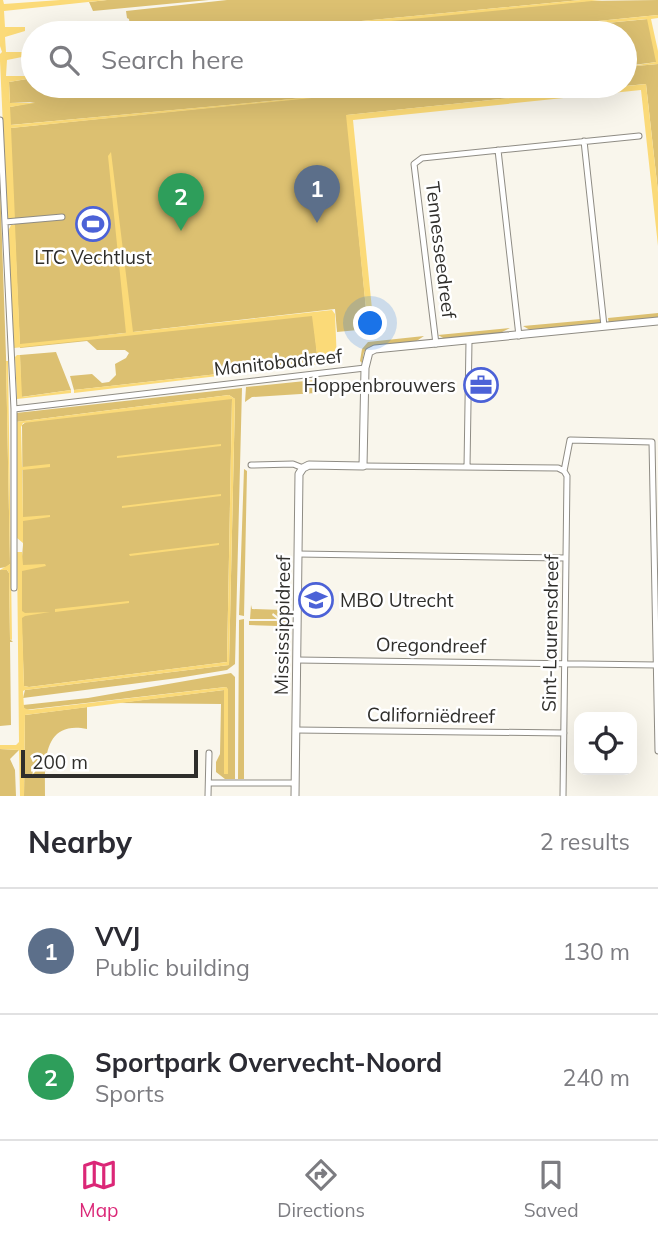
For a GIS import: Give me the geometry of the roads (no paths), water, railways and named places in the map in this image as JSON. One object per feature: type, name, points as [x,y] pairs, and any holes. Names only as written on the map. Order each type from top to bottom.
[{"type":"street","points":[[0,120],[14,408],[14,588]]},
{"type":"street","name":"Tennesseedreef","points":[[436,344],[414,164],[422,158],[639,136]]},
{"type":"street","points":[[584,141],[604,326]]},
{"type":"street","points":[[498,150],[519,336]]},
{"type":"street","points":[[5,222],[62,217]]},
{"type":"street","name":"Manitobadreef","points":[[14,408],[365,368],[369,352],[375,349],[658,321]]},
{"type":"street","points":[[467,467],[469,341]]},
{"type":"street","points":[[363,466],[365,368]]},
{"type":"street","points":[[251,465],[293,464],[303,468],[309,465],[558,468],[564,471],[570,440],[652,442],[658,751]]},
{"type":"street","name":"Mississippidreef","points":[[295,796],[299,474],[303,468]]},
{"type":"street","name":"Sint-Laurensdreef","points":[[563,796],[567,476],[564,471]]},
{"type":"street","points":[[298,554],[566,558]]},
{"type":"street","name":"Oregondreef","points":[[297,660],[657,665]]},
{"type":"street","name":"Californiëdreef","points":[[296,730],[564,733]]},
{"type":"street","points":[[208,753],[212,783],[208,796]]},
{"type":"street","points":[[212,783],[295,783]]},
{"type":"place","name":"VVJ","points":[[317,223]]},
{"type":"place","name":"LTC Vechtlust","points":[[93,224]]},
{"type":"place","name":"Sportpark Overvecht-Noord","points":[[181,231]]},
{"type":"place","name":"Hoppenbrouwers","points":[[481,385]]},
{"type":"place","name":"MBO Utrecht","points":[[316,600]]}]
